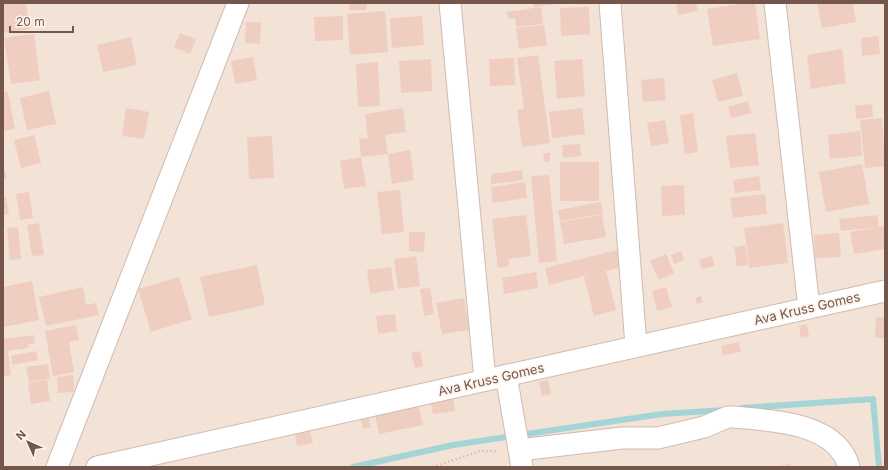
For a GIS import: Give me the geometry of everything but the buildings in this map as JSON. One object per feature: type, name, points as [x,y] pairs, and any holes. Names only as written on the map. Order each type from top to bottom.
[{"type":"street","points":[[57,467],[238,3]]},
{"type":"street","points":[[450,3],[484,380]]},
{"type":"street","points":[[610,3],[636,346]]},
{"type":"street","points":[[775,3],[809,308]]},
{"type":"street","name":"Ava Kruss Gomes","points":[[97,467],[885,290]]},
{"type":"street","points":[[506,376],[521,458],[622,438],[658,438],[704,427],[728,417],[734,417],[783,422],[826,436],[838,446],[847,459],[849,467]]},
{"type":"path","points":[[433,467],[480,451],[521,458]]},
{"type":"shaded area","points":[[3,3],[885,3],[885,467],[3,467]]},
{"type":"waterway","points":[[742,408],[873,399],[879,467]]},
{"type":"waterway","points":[[353,467],[453,445],[662,414],[725,410]]}]
